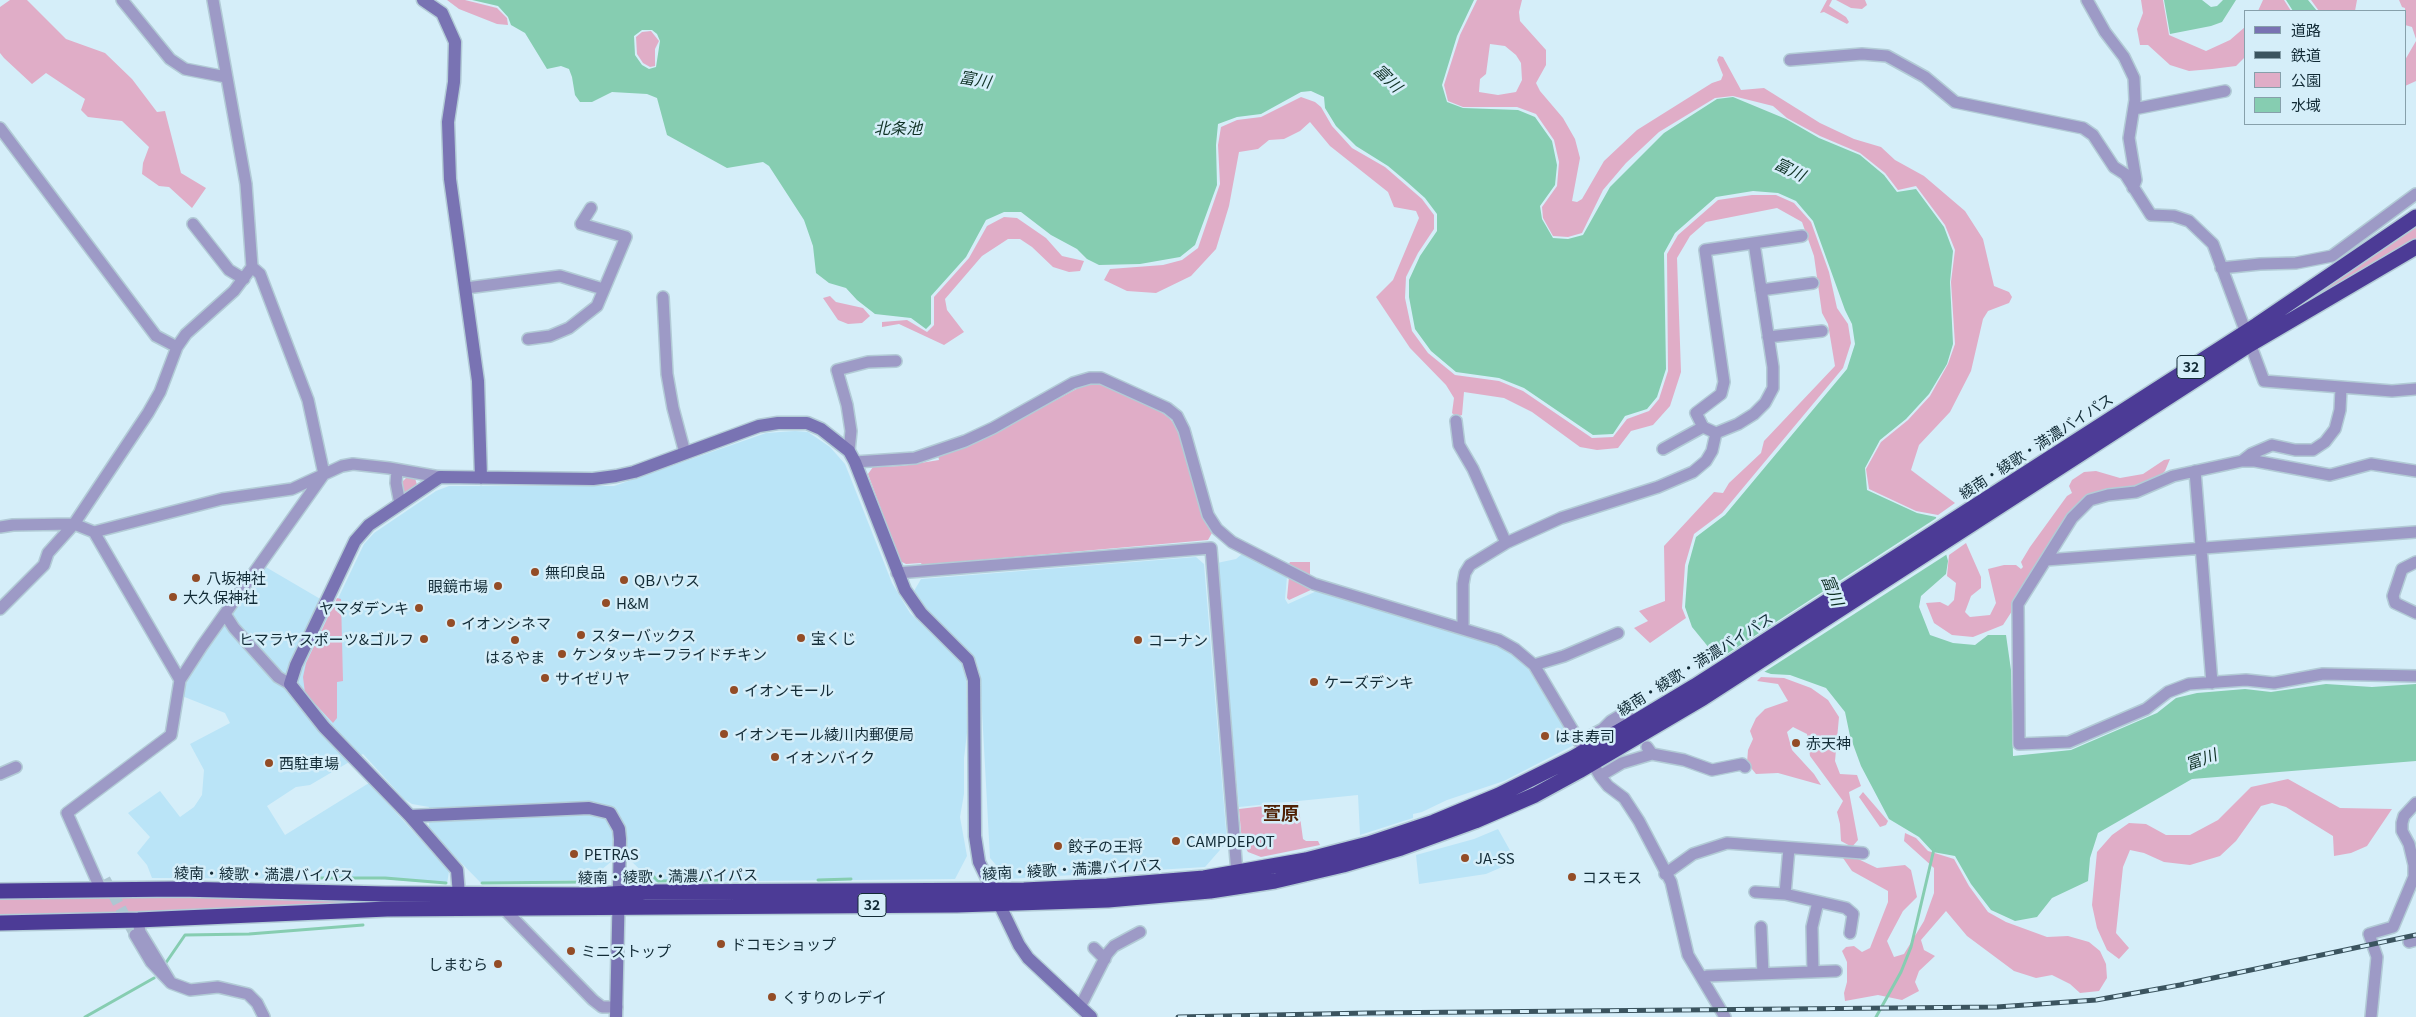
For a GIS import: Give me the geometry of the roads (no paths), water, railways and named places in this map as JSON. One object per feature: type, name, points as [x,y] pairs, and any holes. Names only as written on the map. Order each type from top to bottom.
[{"type":"highway","name":"綾南・綾歌・満濃バイパス","points":[[0,923],[137,928],[387,909],[505,910],[620,900],[807,890],[1108,900],[1210,891],[1309,874],[1372,857],[1475,821],[1535,795],[1589,758],[1699,692],[2247,339],[2416,217]]},
{"type":"highway","name":"綾南・綾歌・満濃バイパス","points":[[2247,339],[2416,247]]},
{"type":"highway","name":"綾南・綾歌・満濃バイパス","points":[[996,897],[1160,882],[1237,872],[1306,860],[1397,835],[1589,758]]},
{"type":"highway","name":"綾南・綾歌・満濃バイパス","points":[[0,891],[103,885],[180,889],[620,900]]},
{"type":"street","points":[[122,0],[170,59],[185,69],[226,77]]},
{"type":"street","points":[[0,609],[44,565],[48,553],[74,524],[148,413],[160,392],[177,347],[189,330],[234,291],[252,267],[246,184],[213,0]]},
{"type":"street","points":[[423,0],[442,13],[455,42],[454,82],[448,122],[450,179],[478,381],[481,478]]},
{"type":"street","points":[[2087,0],[2105,32],[2130,67],[2136,88],[2129,138],[2136,180],[2133,188]]},
{"type":"street","points":[[1790,60],[1862,54],[1887,56],[1925,77],[1955,102],[2083,128],[2093,134],[2114,167],[2124,174],[2151,215],[2174,216],[2189,221],[2203,232],[2213,244],[2264,381],[2341,388],[2392,391],[2416,390]]},
{"type":"street","points":[[2134,109],[2225,90]]},
{"type":"street","points":[[0,128],[156,336],[177,347]]},
{"type":"street","points":[[2222,268],[2260,264],[2296,264],[2332,256],[2416,194]]},
{"type":"street","points":[[528,339],[550,336],[569,328],[597,306],[626,237],[581,224],[591,208]]},
{"type":"street","points":[[193,224],[229,270],[244,280]]},
{"type":"street","points":[[1754,243],[1773,367],[1773,388],[1765,403],[1754,414],[1738,424],[1716,433],[1704,427],[1696,413],[1721,394],[1724,382],[1705,250],[1802,236]]},
{"type":"street","points":[[103,885],[78,840],[67,813],[171,735],[180,680],[324,474],[308,400],[260,274],[252,267]]},
{"type":"street","points":[[466,288],[560,276],[603,289]]},
{"type":"street","points":[[1761,290],[1813,283]]},
{"type":"street","points":[[663,297],[667,374],[673,408],[685,453]]},
{"type":"street","points":[[1768,337],[1822,331]]},
{"type":"street","points":[[896,361],[868,362],[837,370],[847,405],[852,456],[897,573],[911,600],[962,652],[972,669],[975,694],[975,836],[979,862],[1013,935],[1028,958],[1091,1017]]},
{"type":"street","points":[[0,527],[14,524],[74,524],[94,532],[222,500],[292,489],[342,466],[353,464],[440,477],[593,478],[616,476],[634,472],[759,426],[794,422],[807,423],[821,430],[852,456],[915,458],[965,441],[994,428],[1074,383],[1101,378],[1167,408],[1177,416],[1188,442],[1208,514],[1217,529],[1232,542],[1314,584],[1499,640],[1534,665],[1589,758],[1608,786],[1624,798],[1639,821],[1665,874],[1671,882],[1678,908],[1682,938],[1688,955],[1725,1017]]},
{"type":"street","points":[[2242,461],[2251,454],[2272,445],[2295,450],[2313,450],[2325,442],[2335,429],[2340,410],[2341,388]]},
{"type":"street","points":[[1456,421],[1457,440],[1473,469],[1506,542]]},
{"type":"street","points":[[1663,449],[1704,427]]},
{"type":"street","points":[[1463,628],[1465,573],[1470,565],[1506,542],[1561,518],[1658,487],[1693,472],[1706,462],[1712,451],[1716,433]]},
{"type":"street","points":[[2416,471],[2371,464],[2330,475],[2255,461],[2242,461],[2174,476],[2136,492],[2108,495],[2090,500],[2072,518],[2018,604],[2019,744],[2069,742],[2146,709],[2168,692],[2190,684],[2246,680],[2274,683],[2323,674],[2416,676]]},
{"type":"street","points":[[397,470],[396,483],[400,504]]},
{"type":"street","points":[[2195,471],[2212,683]]},
{"type":"street","points":[[290,684],[296,665],[355,542],[369,525],[440,477]]},
{"type":"street","points":[[94,532],[180,680]]},
{"type":"street","points":[[2046,560],[2416,532]]},
{"type":"street","points":[[897,573],[1211,548],[1237,872]]},
{"type":"street","points":[[2416,562],[2402,569],[2393,596],[2396,604],[2416,613]]},
{"type":"street","points":[[225,614],[234,628],[278,677],[290,684],[324,727],[410,816],[457,870],[459,895]]},
{"type":"street","points":[[1534,665],[1564,656],[1618,633]]},
{"type":"street","points":[[1589,758],[1603,729],[1611,721],[1626,712],[1628,715]]},
{"type":"street","points":[[1589,758],[1622,763],[1650,750],[1712,770],[1740,765],[1745,767]]},
{"type":"street","points":[[0,774],[16,766]]},
{"type":"street","points":[[2371,1017],[2376,957],[2369,934],[2393,927],[2414,877],[2414,865],[2409,844],[2402,831],[2402,823],[2404,816],[2416,803]]},
{"type":"street","points":[[410,816],[589,808],[604,810],[614,818],[619,829],[620,900],[617,1012],[602,1007],[593,1000],[505,910]]},
{"type":"street","points":[[1665,874],[1694,854],[1727,843],[1863,853]]},
{"type":"street","points":[[1785,894],[1789,848]]},
{"type":"street","points":[[1756,892],[1785,894],[1846,908],[1852,914],[1850,933]]},
{"type":"street","points":[[1813,972],[1812,927],[1818,902]]},
{"type":"street","points":[[1761,927],[1763,974]]},
{"type":"street","points":[[137,928],[171,983],[190,990],[218,987],[248,994],[257,1003],[264,1017]]},
{"type":"street","points":[[1080,1007],[1105,959],[1114,946],[1140,932]]},
{"type":"street","points":[[1094,948],[1105,959]]},
{"type":"street","points":[[1707,976],[1836,971]]},
{"type":"water","name":"北条池","points":[[472,0],[1474,0],[1457,36],[1442,85],[1447,102],[1463,108],[1518,110],[1535,117],[1552,141],[1557,165],[1555,185],[1540,206],[1542,219],[1553,238],[1568,239],[1583,235],[1610,187],[1664,133],[1717,99],[1733,97],[1786,119],[1819,138],[1860,155],[1884,175],[1897,192],[1916,189],[1944,227],[1953,251],[1950,282],[1953,344],[1947,364],[1929,394],[1906,419],[1880,440],[1865,468],[1867,490],[1917,513],[1936,517],[1948,561],[1946,574],[1921,596],[1919,607],[1930,635],[1953,643],[1975,645],[1988,635],[2006,635],[2011,670],[2013,756],[2071,750],[2157,713],[2176,698],[2197,693],[2245,689],[2271,692],[2326,684],[2372,687],[2416,684],[2416,761],[2192,779],[2098,833],[2090,858],[2088,881],[2052,898],[2037,917],[2015,921],[1991,910],[1971,884],[1955,856],[1933,852],[1919,837],[1889,819],[1861,766],[1850,736],[1845,712],[1826,688],[1790,675],[1771,674],[1714,654],[1692,627],[1685,607],[1688,566],[1696,537],[1725,515],[1847,369],[1855,344],[1852,324],[1845,310],[1813,221],[1796,201],[1778,193],[1753,191],[1716,197],[1675,233],[1664,253],[1666,369],[1657,397],[1647,409],[1625,416],[1613,434],[1593,435],[1524,388],[1499,378],[1456,372],[1431,351],[1415,329],[1409,297],[1409,280],[1420,256],[1437,231],[1437,214],[1425,198],[1388,166],[1356,146],[1336,126],[1325,108],[1324,97],[1311,91],[1301,92],[1261,114],[1237,117],[1218,124],[1216,145],[1217,185],[1195,245],[1180,257],[1140,264],[1099,265],[1087,259],[1077,249],[1051,235],[1021,212],[1004,212],[986,220],[966,257],[931,296],[931,324],[926,329],[911,318],[875,314],[857,300],[846,288],[829,283],[816,273],[813,246],[804,220],[769,166],[763,162],[727,168],[667,135],[657,98],[647,94],[612,92],[592,102],[580,102],[575,95],[569,69],[561,66],[547,69],[525,33],[511,25],[508,17],[498,6]],"holes":[[[642,30],[652,30],[657,34],[660,41],[656,67],[649,69],[642,65],[635,55],[634,36]]]},
{"type":"water","points":[[2164,0],[2202,0],[2211,7],[2217,6],[2223,0],[2236,0],[2222,22],[2170,34]]},
{"type":"water","points":[[2286,0],[2308,0],[2316,10],[2292,10]]},
{"type":"waterway","points":[[1876,1017],[1901,972],[1911,947],[1934,849]]},
{"type":"waterway","points":[[649,872],[658,881],[720,880]]},
{"type":"waterway","points":[[317,878],[385,878],[446,883]]},
{"type":"waterway","points":[[818,880],[851,879]]},
{"type":"waterway","points":[[482,883],[585,882]]},
{"type":"waterway","points":[[163,967],[185,935],[249,934],[363,925]]},
{"type":"waterway","points":[[85,1017],[154,978]]},
{"type":"tunnel","points":[[105,879],[135,935]]},
{"type":"railway","points":[[1178,1017],[1367,1013],[1997,1007],[2096,1000],[2180,985],[2416,935]]},
{"type":"place","name":"無印良品","points":[[535,572]]},
{"type":"place","name":"八坂神社","points":[[196,578]]},
{"type":"place","name":"QBハウス","points":[[624,580]]},
{"type":"place","name":"眼鏡市場","points":[[498,586]]},
{"type":"place","name":"大久保神社","points":[[173,597]]},
{"type":"place","name":"H&M","points":[[606,603]]},
{"type":"place","name":"ヤマダデンキ","points":[[419,608]]},
{"type":"place","name":"イオンシネマ","points":[[451,623]]},
{"type":"place","name":"スターバックス","points":[[581,635]]},
{"type":"place","name":"宝くじ","points":[[801,638]]},
{"type":"place","name":"ヒマラヤスポーツ&ゴルフ","points":[[424,639]]},
{"type":"place","name":"はるやま","points":[[515,640]]},
{"type":"place","name":"コーナン","points":[[1138,640]]},
{"type":"place","name":"ケンタッキーフライドチキン","points":[[562,654]]},
{"type":"place","name":"サイゼリヤ","points":[[545,678]]},
{"type":"place","name":"ケーズデンキ","points":[[1314,682]]},
{"type":"place","name":"イオンモール","points":[[734,690]]},
{"type":"place","name":"イオンモール綾川内郵便局","points":[[724,734]]},
{"type":"place","name":"はま寿司","points":[[1545,736]]},
{"type":"place","name":"赤天神","points":[[1796,743]]},
{"type":"place","name":"イオンバイク","points":[[775,757]]},
{"type":"place","name":"西駐車場","points":[[269,763]]},
{"type":"place","name":"CAMPDEPOT","points":[[1176,841]]},
{"type":"place","name":"餃子の王将","points":[[1058,846]]},
{"type":"place","name":"PETRAS","points":[[574,854]]},
{"type":"place","name":"JA-SS","points":[[1465,858]]},
{"type":"place","name":"コスモス","points":[[1572,877]]},
{"type":"place","name":"ドコモショップ","points":[[721,944]]},
{"type":"place","name":"ミニストップ","points":[[571,951]]},
{"type":"place","name":"しまむら","points":[[498,964]]},
{"type":"place","name":"くすりのレデイ","points":[[772,997]]},
{"type":"district","name":"萱原","points":[[1281,813]]},
{"type":"water label","name":"富川","points":[[1388,78]]},
{"type":"water label","name":"富川","points":[[975,79]]},
{"type":"water label","name":"富川","points":[[1790,169]]},
{"type":"water label","name":"富川","points":[[1833,590]]},
{"type":"water label","name":"富川","points":[[2201,759]]}]
